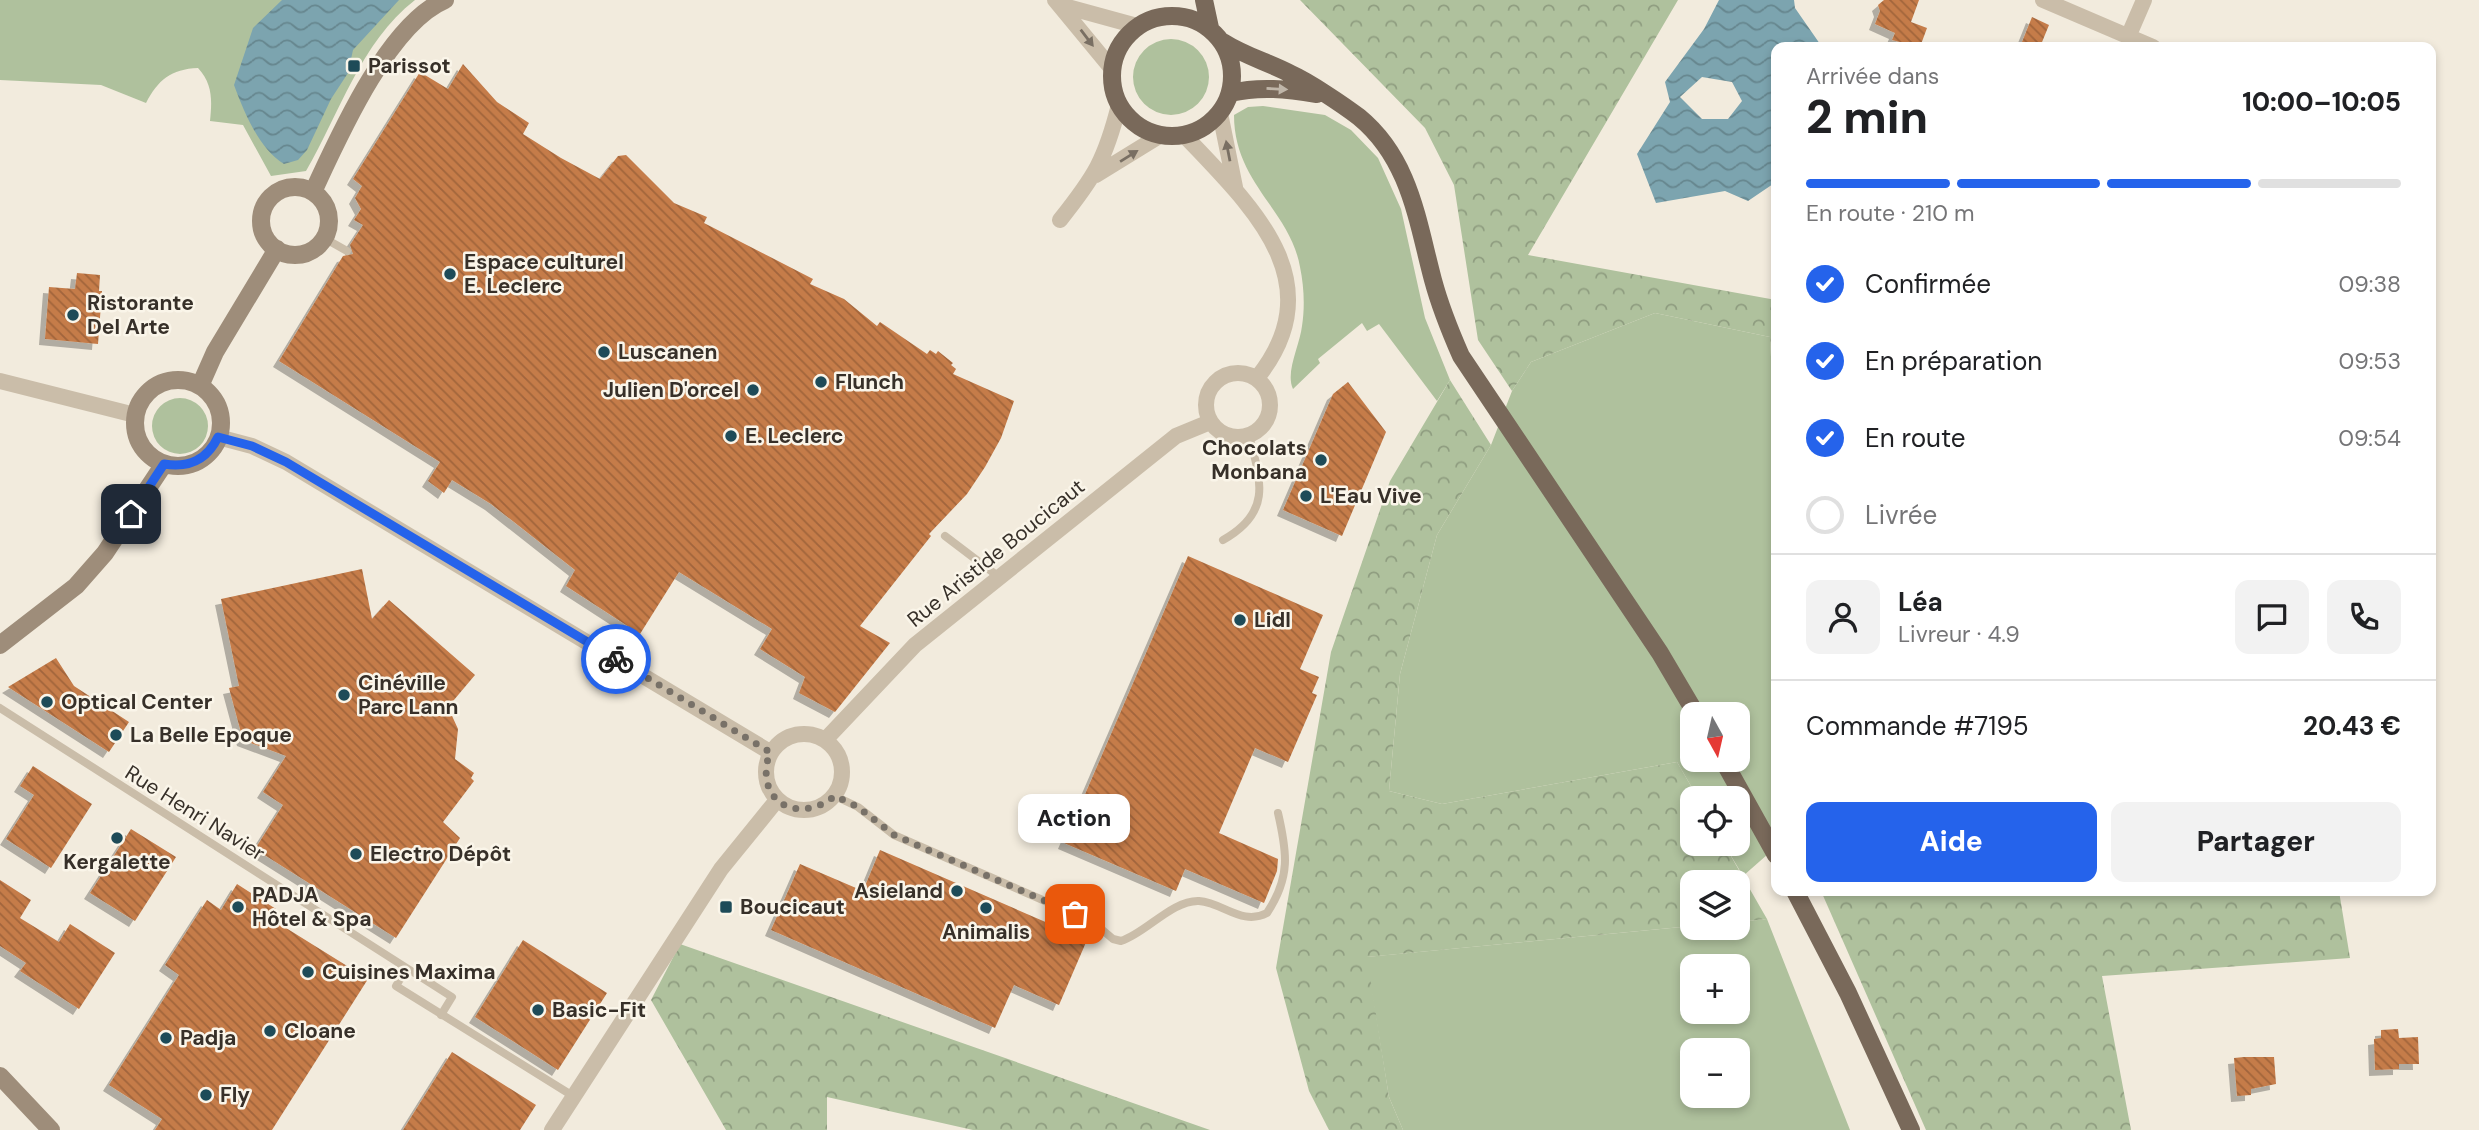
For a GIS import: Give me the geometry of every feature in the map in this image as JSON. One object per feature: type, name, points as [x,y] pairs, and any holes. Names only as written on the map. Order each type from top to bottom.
[{"type":"main road","points":[[1161,16],[1173,0]]},
{"type":"main road","points":[[1204,0],[1210,28]]},
{"type":"main road","points":[[1223,42],[1230,58],[1233,76],[1230,93],[1220,113],[1204,127],[1184,135],[1161,135],[1144,130],[1129,119],[1119,105],[1112,88],[1111,69],[1120,45],[1137,26],[1161,16],[1187,17],[1210,28],[1223,42],[1247,57],[1293,74],[1358,117],[1383,141],[1400,166],[1414,202],[1445,320],[1461,356],[1653,641],[1689,702]]},
{"type":"main road","points":[[1230,93],[1251,88],[1283,88],[1324,96]]},
{"type":"main road","points":[[1730,772],[1771,846]]},
{"type":"main road","points":[[1798,896],[1848,993],[1911,1130]]},
{"type":"street","points":[[313,192],[362,91],[401,38],[430,6],[445,0]]},
{"type":"street","points":[[2043,0],[2141,42]]},
{"type":"street","points":[[2129,37],[2144,0]]},
{"type":"street","points":[[1059,3],[1137,26]]},
{"type":"street","points":[[1059,3],[1111,69]]},
{"type":"street","points":[[1060,220],[1096,175],[1109,145],[1119,105]]},
{"type":"street","points":[[1220,113],[1235,190]]},
{"type":"street","points":[[1096,175],[1161,135]]},
{"type":"street","points":[[1184,135],[1235,190],[1276,246],[1289,281],[1286,322],[1265,368],[1257,378]]},
{"type":"street","points":[[293,187],[313,192],[326,208],[328,218],[324,238],[308,252],[298,254],[277,249],[263,233],[261,223],[266,203],[282,189],[293,187]]},
{"type":"street","points":[[200,386],[215,352],[277,249]]},
{"type":"street","points":[[1240,372],[1257,378],[1265,386],[1271,406],[1265,424],[1249,436],[1227,435],[1210,422],[1205,401],[1214,382],[1240,372]]},
{"type":"street","points":[[0,381],[135,415]]},
{"type":"street","points":[[187,381],[200,386],[218,408],[221,423],[218,437],[202,458],[190,464],[164,464],[144,450],[138,440],[135,415],[148,391],[160,384],[187,381]]},
{"type":"street","name":"Rue Aristide Boucicaut","points":[[826,740],[915,645],[1176,436],[1210,422]]},
{"type":"street","points":[[218,437],[252,446],[286,462],[770,752]]},
{"type":"street","points":[[0,645],[76,586],[104,554],[164,464]]},
{"type":"street","points":[[796,734],[826,740],[843,766],[842,782],[835,796],[822,806],[807,811],[790,808],[777,800],[769,790],[765,777],[770,752],[781,740],[796,734]]},
{"type":"street","points":[[552,1130],[721,869],[777,800]]},
{"type":"street","points":[[0,1076],[51,1130]]},
{"type":"lane","points":[[324,238],[347,251]]},
{"type":"lane","points":[[1223,540],[1245,528],[1256,513],[1260,489],[1249,436]]},
{"type":"lane","points":[[946,536],[999,577]]},
{"type":"lane","name":"Rue Henri Navier","points":[[0,708],[452,997],[441,1015]]},
{"type":"lane","points":[[835,796],[858,807],[894,835],[1093,922],[1113,939],[1121,941],[1165,913],[1198,901],[1251,919],[1267,913],[1287,864],[1288,854],[1278,813]]},
{"type":"lane","points":[[406,969],[396,986],[573,1096]]},
{"type":"green space","points":[[0,0],[415,0],[396,17],[365,58],[306,171],[271,176],[243,125],[210,121],[209,87],[198,68],[166,77],[146,103],[101,85],[0,80]]},
{"type":"green space","points":[[1300,0],[1678,0],[1528,255],[1771,299],[1771,357],[1770,337],[1655,313],[1531,362],[1512,391],[1478,340],[1454,185],[1425,128]]},
{"type":"green space","points":[[1171,39],[1185,42],[1198,50],[1206,63],[1209,77],[1206,91],[1198,104],[1185,112],[1171,115],[1157,112],[1144,104],[1136,91],[1133,77],[1136,63],[1144,50],[1157,42]]},
{"type":"green space","points":[[1263,106],[1325,115],[1351,130],[1378,158],[1401,209],[1425,318],[1450,380],[1437,401],[1379,324],[1367,331],[1362,323],[1318,359],[1320,363],[1293,389],[1292,367],[1304,311],[1300,267],[1285,229],[1252,178],[1236,139],[1234,115],[1248,107]]},
{"type":"green space","points":[[1655,313],[1770,337],[1771,851],[1750,870],[1739,870],[1731,856],[1750,856],[1750,786],[1691,786],[1683,772],[1750,772],[1750,702],[1680,702],[1680,767],[1677,762],[1442,804],[1389,791],[1400,674],[1437,535],[1491,445],[1512,391],[1531,362]]},
{"type":"green space","points":[[1450,380],[1491,445],[1437,535],[1400,674],[1389,791],[1442,804],[1677,762],[1680,772],[1683,772],[1691,786],[1680,786],[1680,856],[1731,856],[1739,870],[1680,870],[1680,927],[1367,957],[1389,1097],[1403,1130],[1329,1130],[1309,1091],[1276,968],[1331,652],[1390,481]]},
{"type":"green space","points":[[180,398],[195,403],[203,411],[208,426],[203,441],[195,449],[180,454],[165,449],[157,441],[152,426],[157,411],[165,403]]},
{"type":"green space","points":[[1750,889],[1767,919],[1750,921]]},
{"type":"green space","points":[[1823,896],[2340,896],[2350,958],[2102,976],[2131,1130],[1926,1130]]},
{"type":"green space","points":[[1767,919],[1850,1130],[1403,1130],[1389,1097],[1366,957],[1680,927],[1680,940],[1750,940],[1750,921]]},
{"type":"green space","points":[[680,944],[1210,1130],[973,1130],[827,1097],[827,1130],[726,1130],[651,1000]]},
{"type":"water","points":[[282,0],[399,0],[353,50],[348,73],[331,99],[307,150],[298,160],[284,164],[260,140],[234,85],[253,28]]},
{"type":"water","points":[[1719,0],[1794,0],[1795,8],[1819,42],[1771,42],[1771,185],[1748,201],[1725,191],[1656,203],[1637,154],[1670,102],[1665,82],[1704,29]],"holes":[[[1702,77],[1732,82],[1742,101],[1728,119],[1702,119],[1680,97]]]},
{"type":"building","points":[[1884,0],[1919,0],[1911,22],[1927,28],[1922,42],[1892,40],[1895,33],[1875,24],[1880,11],[1878,5]]},
{"type":"building","points":[[2032,17],[2049,25],[2042,42],[2022,42]]},
{"type":"building","name":"Luscanen","points":[[463,64],[497,102],[529,123],[523,134],[561,158],[600,179],[618,156],[626,155],[674,203],[707,217],[704,223],[813,279],[810,284],[844,299],[877,326],[880,322],[927,354],[930,350],[936,354],[938,351],[953,363],[951,365],[956,369],[953,374],[1014,401],[1001,438],[967,494],[929,534],[931,536],[860,626],[890,643],[835,712],[799,693],[805,677],[760,649],[772,629],[679,572],[640,634],[566,586],[575,570],[491,504],[452,480],[444,493],[428,481],[440,462],[279,361],[343,256],[353,254],[350,245],[363,225],[354,220],[361,209],[355,198],[362,186],[353,179],[420,72],[448,89]]},
{"type":"building","name":"Ristorante Del Arte","points":[[77,273],[100,275],[99,291],[102,291],[98,344],[45,339],[49,287],[75,289]]},
{"type":"building","points":[[1348,382],[1386,432],[1342,536],[1283,510],[1333,394]]},
{"type":"building","points":[[1188,556],[1323,615],[1300,669],[1319,677],[1312,693],[1317,695],[1288,762],[1255,748],[1219,833],[1278,859],[1277,871],[1264,903],[1185,869],[1176,891],[1064,843]]},
{"type":"building","name":"Cinéville Parc Lann","points":[[362,569],[372,619],[389,600],[475,675],[448,707],[458,729],[455,759],[474,773],[471,778],[474,781],[443,822],[460,838],[396,938],[255,849],[283,805],[263,792],[286,756],[243,740],[229,688],[239,686],[221,599]]},
{"type":"building","points":[[56,658],[74,686],[129,722],[109,752],[8,687]]},
{"type":"building","points":[[33,766],[92,804],[51,868],[6,839],[34,795],[20,786]]},
{"type":"building","points":[[131,829],[176,857],[135,921],[90,893]]},
{"type":"building","points":[[880,850],[1087,940],[1059,1005],[1014,985],[995,1028],[771,930],[800,864],[863,891]]},
{"type":"building","points":[[0,880],[31,900],[20,918],[59,942],[70,924],[115,953],[79,1009],[20,971],[26,963],[0,946]]},
{"type":"building","points":[[237,884],[276,909],[270,918],[368,979],[272,1130],[155,1130],[162,1119],[109,1085],[179,975],[165,965],[207,900],[221,910]]},
{"type":"building","name":"Basic-Fit","points":[[523,940],[607,993],[558,1070],[475,1017]]},
{"type":"building","points":[[2398,1029],[2399,1038],[2418,1037],[2419,1064],[2399,1064],[2399,1069],[2375,1070],[2374,1039],[2381,1038],[2381,1030]]},
{"type":"building","points":[[452,1052],[536,1105],[520,1130],[403,1130]]},
{"type":"building","points":[[2274,1057],[2276,1084],[2251,1089],[2251,1095],[2237,1096],[2234,1058]]},
{"type":"way so far","points":[[616,659],[770,752],[765,777],[769,790],[777,800],[790,808],[807,811],[822,806],[835,796],[858,807],[894,835],[1075,914]]},
{"type":"place","name":"Parissot","points":[[354,66]]},
{"type":"place","name":"Espace culturel E. Leclerc","points":[[450,274]]},
{"type":"place","name":"Ristorante Del Arte","points":[[73,315]]},
{"type":"place","name":"Luscanen","points":[[604,352]]},
{"type":"place","name":"Flunch","points":[[821,382]]},
{"type":"place","name":"Julien D'orcel","points":[[753,390]]},
{"type":"place","name":"E. Leclerc","points":[[731,436]]},
{"type":"place","name":"Chocolats Monbana","points":[[1321,460]]},
{"type":"place","name":"L'Eau Vive","points":[[1306,496]]},
{"type":"place","name":"Lidl","points":[[1240,620]]},
{"type":"place","name":"Cinéville Parc Lann","points":[[344,695]]},
{"type":"place","name":"Optical Center","points":[[47,702]]},
{"type":"place","name":"La Belle Epoque","points":[[116,735]]},
{"type":"place","name":"Kergalette","points":[[117,838]]},
{"type":"place","name":"Electro Dépôt","points":[[356,854]]},
{"type":"place","name":"Asieland","points":[[957,891]]},
{"type":"place","name":"PADJA Hôtel & Spa","points":[[238,907]]},
{"type":"place","name":"Boucicaut","points":[[726,907]]},
{"type":"place","name":"Animalis","points":[[986,908]]},
{"type":"place","name":"Action","points":[[1075,914]]},
{"type":"place","name":"Cuisines Maxima","points":[[308,972]]},
{"type":"place","name":"Basic-Fit","points":[[538,1010]]},
{"type":"place","name":"Cloane","points":[[270,1031]]},
{"type":"place","name":"Padja","points":[[166,1038]]},
{"type":"place","name":"Fly","points":[[206,1095]]},
{"type":"route","points":[[131,514],[164,464],[190,464],[202,458],[212,449],[218,437],[252,446],[342,494],[616,659]]}]
